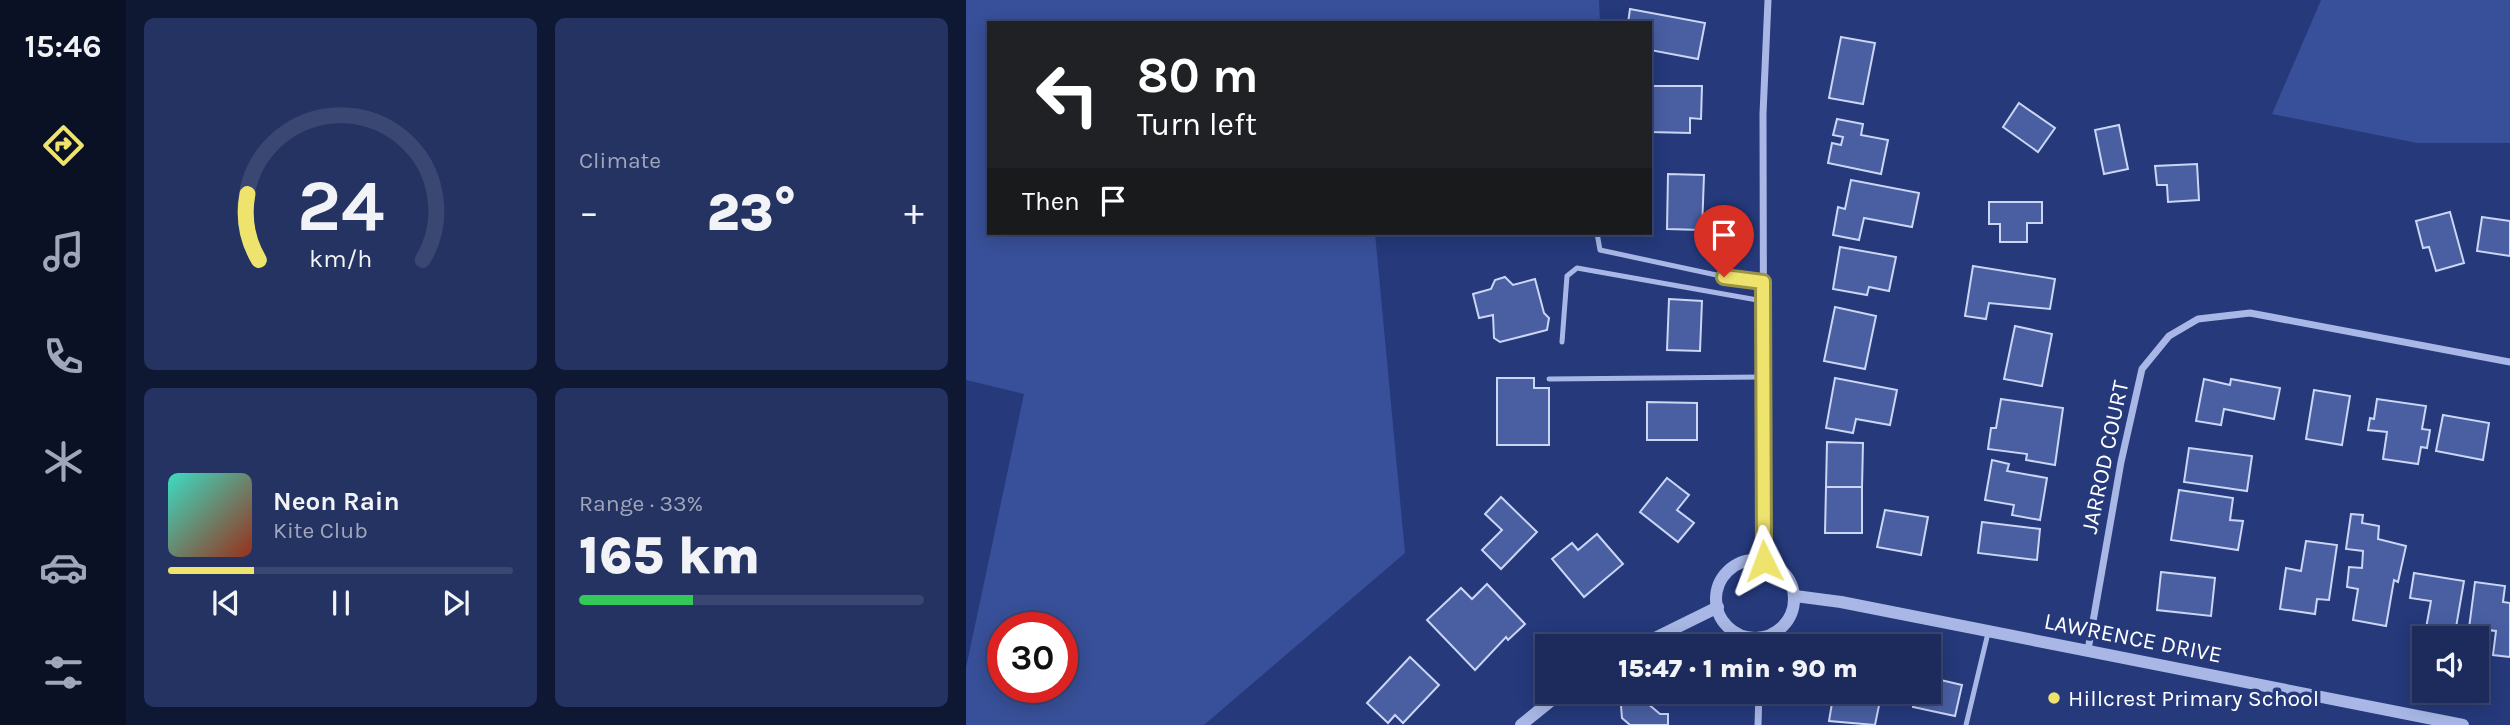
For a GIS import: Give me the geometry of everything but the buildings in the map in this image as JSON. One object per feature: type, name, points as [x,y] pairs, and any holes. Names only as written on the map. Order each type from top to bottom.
[{"type":"street","points":[[1764,561],[1763,114],[1768,0]]},
{"type":"street","name":"JARROD COURT","points":[[2088,650],[2121,462],[2142,369],[2169,336],[2198,319],[2250,313],[2510,362]]},
{"type":"street","points":[[1736,634],[1726,625],[1718,607],[1716,593],[1730,570],[1750,561],[1764,561],[1787,576],[1794,596],[1788,622],[1774,634]]},
{"type":"street","name":"LAWRENCE DRIVE","points":[[1794,596],[1841,602],[2463,725]]},
{"type":"street","points":[[1663,634],[1718,607]]},
{"type":"street","points":[[1521,725],[1547,704]]},
{"type":"street","points":[[1758,725],[1759,704]]},
{"type":"lane","points":[[1597,235],[1600,250],[1749,282],[1763,282]]},
{"type":"lane","points":[[1562,342],[1567,276],[1577,268],[1763,301]]},
{"type":"lane","points":[[1549,379],[1763,377]]},
{"type":"lane","points":[[1966,725],[1989,631]]},
{"type":"shaded area","points":[[966,0],[1599,0],[1600,21],[987,21],[987,235],[1375,235],[1405,553],[1204,725],[966,725],[966,668],[1024,394],[966,380]]},
{"type":"shaded area","points":[[2321,0],[2510,0],[2510,143],[2417,143],[2272,114]]},
{"type":"place","name":"Hillcrest Primary School","points":[[2054,698]]},
{"type":"route","points":[[1724,277],[1763,282],[1764,561]]}]
